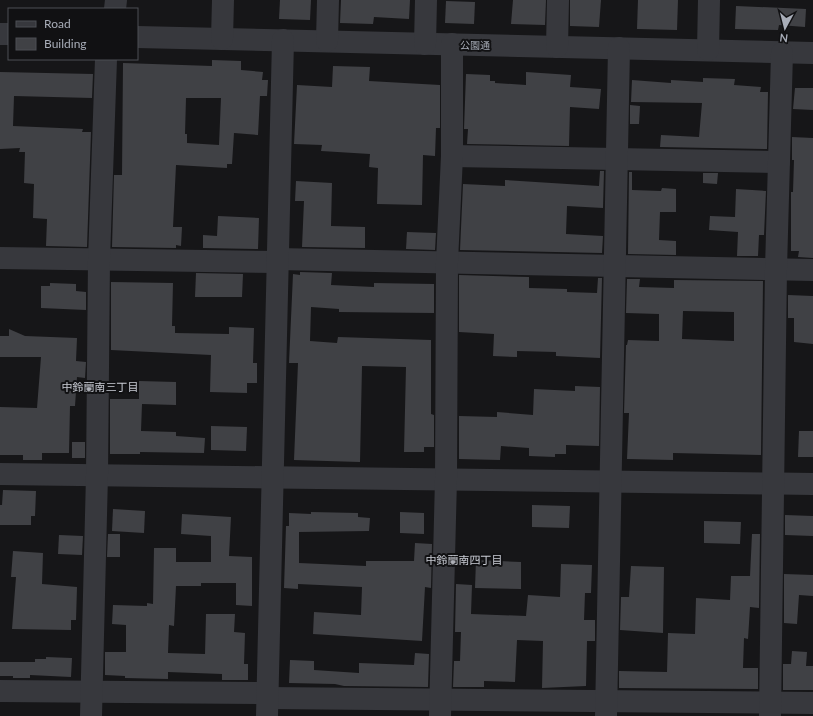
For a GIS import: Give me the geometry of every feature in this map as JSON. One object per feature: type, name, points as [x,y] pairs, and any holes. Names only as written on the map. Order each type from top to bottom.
[{"type":"street","points":[[222,39],[223,0]]},
{"type":"street","points":[[327,41],[328,0]]},
{"type":"street","points":[[424,44],[426,0]]},
{"type":"street","points":[[557,47],[558,0]]},
{"type":"street","points":[[708,50],[709,0]]},
{"type":"street","name":"公園通","points":[[138,37],[813,53]]},
{"type":"street","points":[[268,702],[283,40]]},
{"type":"street","points":[[440,708],[446,479],[447,262],[452,156],[452,44]]},
{"type":"street","points":[[606,708],[619,48]]},
{"type":"street","points":[[770,709],[776,269],[782,53]]},
{"type":"street","points":[[91,716],[97,476],[99,260],[106,60]]},
{"type":"street","points":[[452,156],[779,162]]},
{"type":"street","points":[[0,258],[447,262],[813,270]]},
{"type":"street","points":[[0,474],[813,484]]},
{"type":"street","points":[[0,691],[91,693],[268,702],[440,708],[770,709],[813,703]]},
{"type":"building","points":[[280,0],[311,0],[310,20],[279,19]]},
{"type":"building","points":[[341,0],[410,0],[409,19],[374,17],[373,24],[340,23]]},
{"type":"building","points":[[513,0],[546,0],[545,25],[511,24]]},
{"type":"building","points":[[570,0],[601,0],[599,27],[570,26]]},
{"type":"building","points":[[638,0],[678,0],[677,30],[637,29]]},
{"type":"building","points":[[446,1],[475,2],[474,24],[445,23]]},
{"type":"building","points":[[736,6],[806,9],[805,27],[779,25],[778,30],[735,29]]},
{"type":"building","points":[[212,60],[241,61],[241,70],[263,72],[262,80],[268,80],[267,96],[260,96],[258,135],[234,133],[232,164],[227,164],[227,168],[176,165],[173,227],[182,227],[181,246],[176,245],[176,248],[112,247],[114,175],[122,175],[123,63],[212,66]],"holes":[[[186,98],[221,98],[219,145],[187,143],[187,134],[185,134]]]},
{"type":"building","points":[[333,66],[370,67],[369,81],[440,85],[440,128],[436,128],[435,156],[423,155],[422,205],[377,204],[378,168],[369,167],[370,154],[321,151],[322,145],[294,144],[297,85],[332,87]]},
{"type":"building","points":[[0,72],[93,74],[92,98],[14,96],[13,126],[83,129],[82,132],[91,132],[87,247],[46,246],[47,219],[33,218],[34,184],[24,183],[25,152],[19,152],[20,148],[0,149]]},
{"type":"building","points":[[526,72],[571,75],[570,87],[601,89],[599,109],[570,107],[569,146],[467,144],[468,129],[464,129],[466,74],[490,75],[490,81],[495,81],[495,83],[526,85]]},
{"type":"building","points":[[703,78],[735,79],[734,85],[761,87],[760,92],[768,92],[767,149],[660,147],[661,135],[699,137],[702,103],[631,102],[632,80],[671,83],[671,80],[703,82]]},
{"type":"building","points":[[795,88],[813,88],[813,110],[793,109]]},
{"type":"building","points":[[630,105],[640,106],[639,124],[630,124]]},
{"type":"building","points":[[792,137],[813,138],[813,258],[798,257],[799,251],[791,251],[791,192],[793,192],[794,160],[792,160]]},
{"type":"building","points":[[600,171],[604,171],[603,208],[567,206],[566,234],[603,236],[602,253],[460,250],[463,184],[505,186],[505,180],[599,186]]},
{"type":"building","points":[[629,172],[632,172],[632,190],[661,191],[662,188],[676,189],[676,212],[660,212],[659,240],[676,241],[676,255],[628,254]]},
{"type":"building","points":[[703,173],[718,173],[717,184],[703,183]]},
{"type":"building","points":[[296,181],[332,183],[331,226],[365,227],[365,248],[302,247],[304,201],[295,201]]},
{"type":"building","points":[[736,189],[766,191],[764,235],[759,235],[758,256],[737,256],[738,232],[709,230],[710,216],[735,217]]},
{"type":"building","points":[[218,216],[259,218],[258,249],[203,248],[203,235],[217,236]]},
{"type":"building","points":[[407,232],[436,233],[435,250],[406,249]]},
{"type":"building","points":[[300,272],[332,273],[331,285],[374,287],[374,283],[434,284],[434,313],[339,312],[339,309],[311,307],[310,341],[337,343],[338,337],[431,340],[431,414],[434,415],[434,447],[424,447],[424,452],[404,452],[406,367],[362,366],[360,462],[294,460],[298,363],[289,363],[293,274],[300,275]]},
{"type":"building","points":[[196,273],[243,274],[242,297],[195,297]]},
{"type":"building","points":[[459,275],[529,277],[529,288],[567,289],[567,292],[597,293],[598,278],[602,278],[600,358],[556,356],[556,352],[517,351],[517,357],[493,356],[494,334],[459,332]]},
{"type":"building","points":[[627,279],[640,279],[639,287],[674,288],[674,280],[763,281],[761,455],[673,453],[673,460],[627,459],[629,413],[624,413],[626,345],[628,340],[659,341],[659,314],[626,313]],"holes":[[[683,311],[734,312],[734,341],[682,339]]]},
{"type":"building","points":[[111,282],[173,283],[172,326],[175,326],[175,333],[229,334],[229,327],[254,328],[253,363],[257,363],[257,383],[247,383],[247,393],[210,392],[211,355],[111,350]]},
{"type":"building","points":[[50,283],[76,284],[76,291],[86,292],[86,310],[41,308],[41,286],[50,286]]},
{"type":"building","points":[[788,295],[813,296],[813,344],[794,342],[794,318],[788,318]]},
{"type":"building","points":[[9,329],[25,336],[77,338],[76,361],[86,362],[85,378],[77,377],[75,406],[70,406],[69,453],[42,453],[42,460],[23,460],[23,455],[0,455],[0,407],[37,408],[41,357],[0,357],[0,336],[9,336]]},
{"type":"building","points":[[139,381],[176,382],[176,405],[142,404],[141,431],[176,432],[176,436],[205,438],[204,453],[140,452],[140,454],[110,454],[110,399],[139,399]]},
{"type":"building","points":[[575,386],[600,387],[599,446],[566,445],[566,454],[555,454],[555,457],[529,456],[529,448],[501,446],[500,460],[459,459],[459,416],[497,417],[497,412],[533,415],[534,389],[575,391]]},
{"type":"building","points":[[211,426],[247,427],[246,451],[211,450]]},
{"type":"building","points":[[799,431],[813,431],[813,457],[798,457]]},
{"type":"building","points":[[72,442],[85,442],[85,458],[72,458]]},
{"type":"building","points":[[3,490],[36,491],[35,516],[31,516],[31,525],[0,525],[0,505],[2,505]]},
{"type":"building","points":[[532,505],[570,506],[569,528],[532,527]]},
{"type":"building","points":[[113,509],[145,511],[144,533],[112,531]]},
{"type":"building","points":[[311,512],[358,513],[358,517],[370,518],[369,531],[299,532],[299,563],[366,566],[366,561],[414,561],[415,543],[432,544],[431,588],[425,587],[422,641],[313,634],[314,612],[361,615],[362,587],[298,584],[298,589],[284,588],[286,526],[289,526],[289,513],[311,514]]},
{"type":"building","points":[[400,512],[424,513],[424,534],[400,533]]},
{"type":"building","points":[[182,514],[231,517],[229,556],[252,557],[252,606],[236,605],[236,583],[201,583],[201,586],[176,586],[174,626],[169,625],[168,653],[205,654],[206,614],[235,614],[234,632],[245,633],[244,664],[248,664],[248,680],[222,680],[222,674],[168,672],[168,679],[125,678],[125,676],[105,675],[105,652],[126,652],[126,625],[112,624],[113,605],[147,606],[147,603],[153,604],[154,548],[176,548],[176,562],[211,562],[211,536],[181,534]]},
{"type":"building","points":[[785,515],[813,516],[813,536],[785,535]]},
{"type":"building","points":[[704,521],[741,522],[740,544],[704,543]]},
{"type":"building","points":[[108,534],[120,534],[120,557],[107,557]]},
{"type":"building","points":[[752,534],[760,534],[759,608],[750,607],[748,639],[744,638],[743,668],[758,668],[758,689],[619,688],[619,671],[667,672],[668,633],[695,634],[696,598],[730,600],[731,576],[750,576]]},
{"type":"building","points":[[59,535],[83,536],[82,555],[58,554]]},
{"type":"building","points":[[13,551],[43,553],[42,584],[77,587],[76,620],[71,620],[71,630],[12,629],[16,577],[11,577]]},
{"type":"building","points":[[476,560],[521,562],[521,589],[475,588]]},
{"type":"building","points":[[561,564],[592,565],[591,593],[585,593],[584,620],[595,620],[595,641],[587,641],[586,686],[542,688],[543,641],[517,640],[515,682],[484,681],[484,687],[453,687],[454,661],[460,661],[461,632],[455,632],[456,584],[472,585],[471,614],[526,616],[528,595],[560,597]]},
{"type":"building","points":[[631,566],[664,567],[663,633],[620,630],[621,597],[629,597]]},
{"type":"building","points":[[784,574],[813,575],[813,596],[799,595],[797,624],[784,623]]},
{"type":"building","points":[[792,651],[807,652],[806,666],[813,666],[813,690],[783,690],[783,664],[791,664]]},
{"type":"building","points":[[415,653],[429,654],[428,687],[344,686],[335,684],[289,683],[290,660],[314,661],[314,670],[359,673],[359,663],[414,665]]},
{"type":"building","points":[[46,657],[72,658],[71,677],[30,675],[30,678],[13,678],[13,676],[0,676],[0,662],[35,662],[35,659],[46,659]]},
{"type":"district","name":"中鈴蘭南三丁目","points":[[100,386]]},
{"type":"district","name":"中鈴蘭南四丁目","points":[[464,559]]}]
